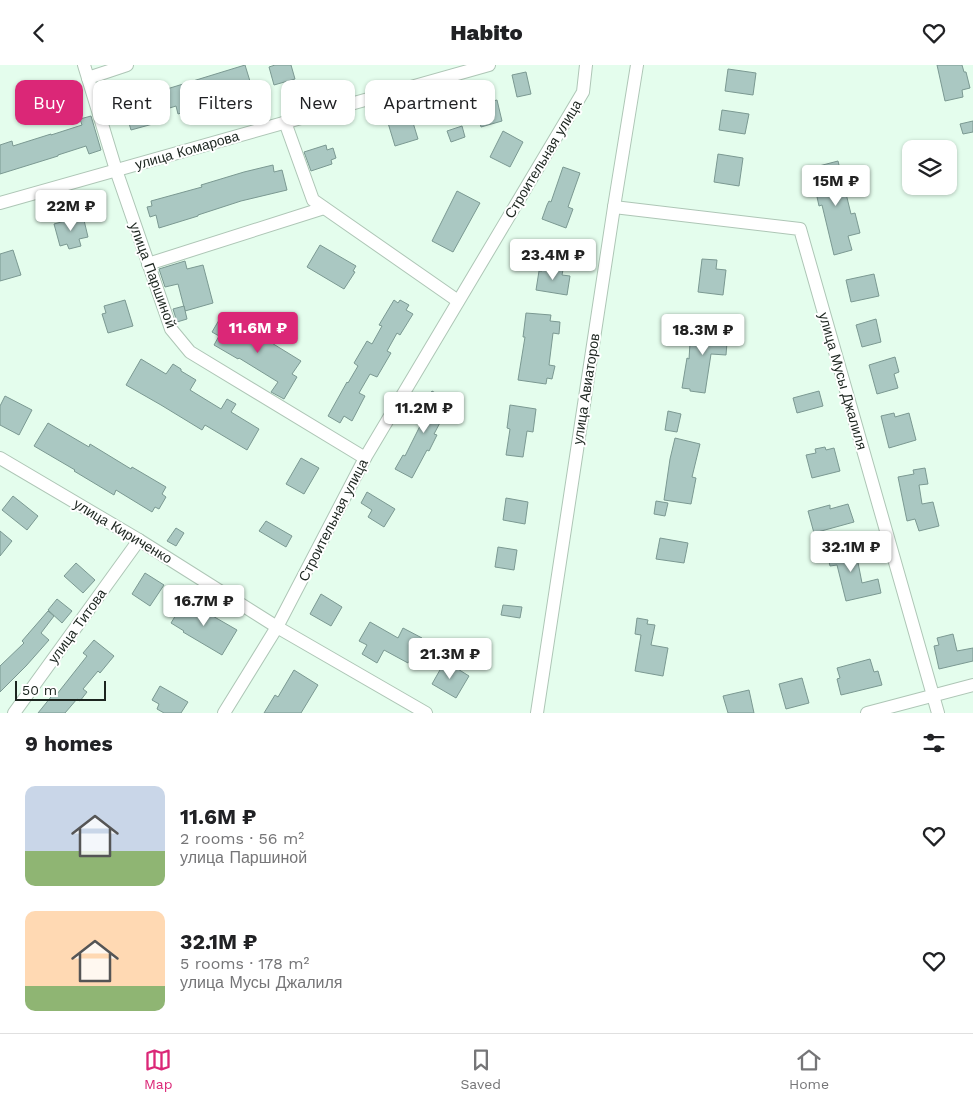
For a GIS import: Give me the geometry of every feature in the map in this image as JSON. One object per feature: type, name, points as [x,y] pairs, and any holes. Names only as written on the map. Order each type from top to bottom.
[{"type":"street","name":"улица Паршиной","points":[[84,65],[116,170],[171,329],[190,352],[365,458]]},
{"type":"street","points":[[88,78],[128,65]]},
{"type":"street","name":"улица Комарова","points":[[355,102],[489,65]]},
{"type":"street","name":"Строительная улица","points":[[224,713],[277,627],[365,458],[583,92],[586,65]]},
{"type":"street","name":"улица Авиаторов","points":[[537,713],[614,207],[638,65]]},
{"type":"street","name":"улица Комарова","points":[[0,203],[281,123]]},
{"type":"street","points":[[286,125],[313,200],[458,301]]},
{"type":"street","name":"улица Мусы Джалиля","points":[[614,207],[800,229],[938,713]]},
{"type":"street","points":[[148,264],[324,208]]},
{"type":"street","name":"улица Кириченко","points":[[0,458],[140,540],[277,627],[426,713]]},
{"type":"street","name":"улица Титова","points":[[14,713],[140,540]]},
{"type":"street","points":[[868,713],[973,685]]},
{"type":"building","points":[[245,65],[250,80],[196,80]]},
{"type":"building","points":[[291,65],[295,79],[281,80],[281,83],[274,85],[269,67]]},
{"type":"building","points":[[937,65],[962,65],[970,88],[962,90],[963,97],[945,101]]},
{"type":"building","points":[[728,69],[756,73],[753,95],[725,91]]},
{"type":"building","points":[[526,72],[531,94],[517,97],[512,75]]},
{"type":"building","points":[[180,85],[180,113],[178,114],[176,106],[170,108],[170,88]]},
{"type":"building","points":[[497,100],[502,121],[495,123],[495,101]]},
{"type":"building","points":[[722,110],[749,114],[745,134],[719,130]]},
{"type":"building","points":[[91,116],[101,150],[89,154],[86,146],[0,174],[0,145],[12,141],[13,146],[83,125],[83,118]]},
{"type":"building","points":[[973,121],[973,132],[963,134],[960,124]]},
{"type":"building","points":[[130,125],[149,125],[131,130]]},
{"type":"building","points":[[389,125],[414,125],[418,139],[395,146]]},
{"type":"building","points":[[462,126],[465,137],[451,142],[447,131]]},
{"type":"building","points":[[503,131],[523,142],[510,167],[490,157]]},
{"type":"building","points":[[326,145],[327,150],[333,148],[336,158],[331,160],[332,164],[311,171],[304,152]]},
{"type":"building","points":[[718,154],[743,158],[739,186],[714,182]]},
{"type":"building","points":[[838,161],[851,214],[855,213],[860,233],[848,236],[852,250],[834,255],[822,205],[819,206],[812,174],[822,172],[819,166]]},
{"type":"building","points":[[273,165],[274,172],[282,170],[287,190],[241,201],[159,228],[156,215],[150,217],[147,207],[152,206],[151,201]]},
{"type":"building","points":[[563,167],[580,173],[568,207],[573,209],[566,228],[542,219],[549,201],[551,202]]},
{"type":"building","points":[[457,191],[480,203],[453,252],[432,241]]},
{"type":"building","points":[[83,216],[88,237],[79,239],[81,246],[69,249],[67,244],[60,246],[54,224]]},
{"type":"building","points":[[320,245],[356,266],[353,271],[355,272],[344,289],[307,267]]},
{"type":"building","points":[[13,250],[21,275],[0,281],[0,254]]},
{"type":"building","points":[[702,259],[717,260],[716,269],[726,270],[723,295],[698,292]]},
{"type":"building","points":[[185,261],[187,269],[203,265],[213,303],[185,311],[178,284],[165,287],[159,269]]},
{"type":"building","points":[[543,267],[563,270],[562,275],[570,276],[567,295],[536,290],[539,271],[542,271]]},
{"type":"building","points":[[874,274],[879,296],[851,302],[846,280]]},
{"type":"building","points":[[125,300],[133,326],[108,333],[102,314],[106,313],[104,306]]},
{"type":"building","points":[[394,300],[398,303],[400,300],[409,305],[406,310],[413,314],[400,335],[397,333],[387,351],[391,353],[377,377],[370,374],[359,393],[365,396],[352,421],[344,416],[340,423],[328,416],[358,366],[354,363],[367,341],[372,344],[382,326],[379,325]]},
{"type":"building","points":[[184,306],[187,319],[177,322],[173,309]]},
{"type":"building","points":[[526,313],[551,315],[550,321],[560,322],[559,334],[553,333],[549,365],[555,366],[552,379],[547,378],[546,384],[518,380],[525,337],[523,337]]},
{"type":"building","points":[[222,315],[301,361],[292,374],[297,377],[284,399],[271,392],[278,382],[214,345],[219,336],[212,332]]},
{"type":"building","points":[[876,319],[881,342],[862,347],[856,325]]},
{"type":"building","points":[[691,327],[728,330],[726,355],[711,354],[705,393],[682,388],[687,358],[689,359]]},
{"type":"building","points":[[895,357],[899,372],[894,374],[898,388],[877,394],[869,365]]},
{"type":"building","points":[[141,359],[166,374],[173,364],[181,369],[181,371],[196,380],[190,390],[221,409],[227,399],[236,404],[231,412],[259,429],[247,450],[205,425],[202,430],[126,385]]},
{"type":"building","points":[[432,391],[451,402],[434,434],[437,435],[429,451],[427,450],[412,478],[395,469],[403,455],[405,456],[427,412],[422,409]]},
{"type":"building","points":[[819,391],[823,406],[797,413],[793,398]]},
{"type":"building","points":[[5,396],[32,410],[19,435],[0,425],[0,406]]},
{"type":"building","points":[[510,405],[536,409],[533,432],[527,431],[523,457],[506,455],[510,429],[507,428]]},
{"type":"building","points":[[668,411],[681,414],[677,432],[665,430]]},
{"type":"building","points":[[894,413],[895,417],[909,413],[916,440],[889,448],[881,416]]},
{"type":"building","points":[[48,423],[89,447],[90,444],[131,469],[132,467],[166,487],[162,494],[166,497],[159,509],[155,507],[152,512],[116,490],[114,495],[34,446]]},
{"type":"building","points":[[675,438],[700,444],[692,477],[696,478],[691,504],[664,500]]},
{"type":"building","points":[[825,447],[826,450],[834,448],[840,471],[812,478],[806,455],[816,453],[815,449]]},
{"type":"building","points":[[301,458],[319,468],[304,494],[286,484]]},
{"type":"building","points":[[925,468],[928,484],[919,485],[922,504],[933,502],[939,526],[919,531],[915,519],[907,521],[898,477],[914,474],[913,470]]},
{"type":"building","points":[[367,492],[395,509],[384,527],[368,517],[372,510],[361,503]]},
{"type":"building","points":[[13,496],[38,516],[27,530],[2,510]]},
{"type":"building","points":[[506,498],[528,502],[525,524],[503,520]]},
{"type":"building","points":[[656,501],[668,503],[665,516],[654,514]]},
{"type":"building","points":[[848,504],[854,522],[814,533],[808,511],[830,505],[830,509]]},
{"type":"building","points":[[266,521],[292,536],[286,547],[259,531]]},
{"type":"building","points":[[176,528],[184,533],[176,546],[167,541]]},
{"type":"building","points":[[0,531],[12,541],[0,556]]},
{"type":"building","points":[[660,538],[688,543],[684,563],[656,559]]},
{"type":"building","points":[[854,542],[862,583],[878,579],[881,593],[846,601],[837,565],[830,566],[826,549]]},
{"type":"building","points":[[498,547],[517,550],[514,570],[495,567]]},
{"type":"building","points":[[76,563],[95,580],[83,593],[64,576]]},
{"type":"building","points":[[145,573],[164,585],[150,606],[132,594]]},
{"type":"building","points":[[321,594],[342,607],[331,626],[310,614]]},
{"type":"building","points":[[57,599],[72,611],[62,623],[48,610]]},
{"type":"building","points":[[185,600],[237,630],[222,655],[171,623]]},
{"type":"building","points":[[503,605],[522,607],[520,618],[501,615]]},
{"type":"building","points":[[48,611],[54,616],[41,633],[49,640],[0,692],[0,666],[24,643],[22,641]]},
{"type":"building","points":[[637,618],[648,620],[647,624],[655,625],[651,645],[668,648],[663,676],[635,671],[641,635],[635,634]]},
{"type":"building","points":[[370,622],[398,638],[403,628],[422,638],[408,663],[384,650],[377,663],[362,654],[367,645],[359,641]]},
{"type":"building","points":[[953,634],[957,651],[973,648],[973,661],[939,669],[934,646],[939,645],[937,638]]},
{"type":"building","points":[[94,640],[114,656],[83,689],[87,692],[80,701],[77,699],[65,713],[38,713],[55,692],[57,694],[87,656],[83,653]]},
{"type":"building","points":[[870,659],[874,672],[878,671],[882,685],[841,695],[837,679],[840,678],[837,668]]},
{"type":"building","points":[[445,661],[469,676],[456,698],[432,684]]},
{"type":"building","points":[[294,670],[318,685],[301,713],[264,713],[275,695],[278,697]]},
{"type":"building","points":[[802,678],[809,703],[786,709],[779,684]]},
{"type":"building","points":[[160,686],[188,702],[181,713],[164,713],[157,709],[159,704],[152,700]]},
{"type":"building","points":[[749,690],[754,713],[728,713],[723,696]]}]
